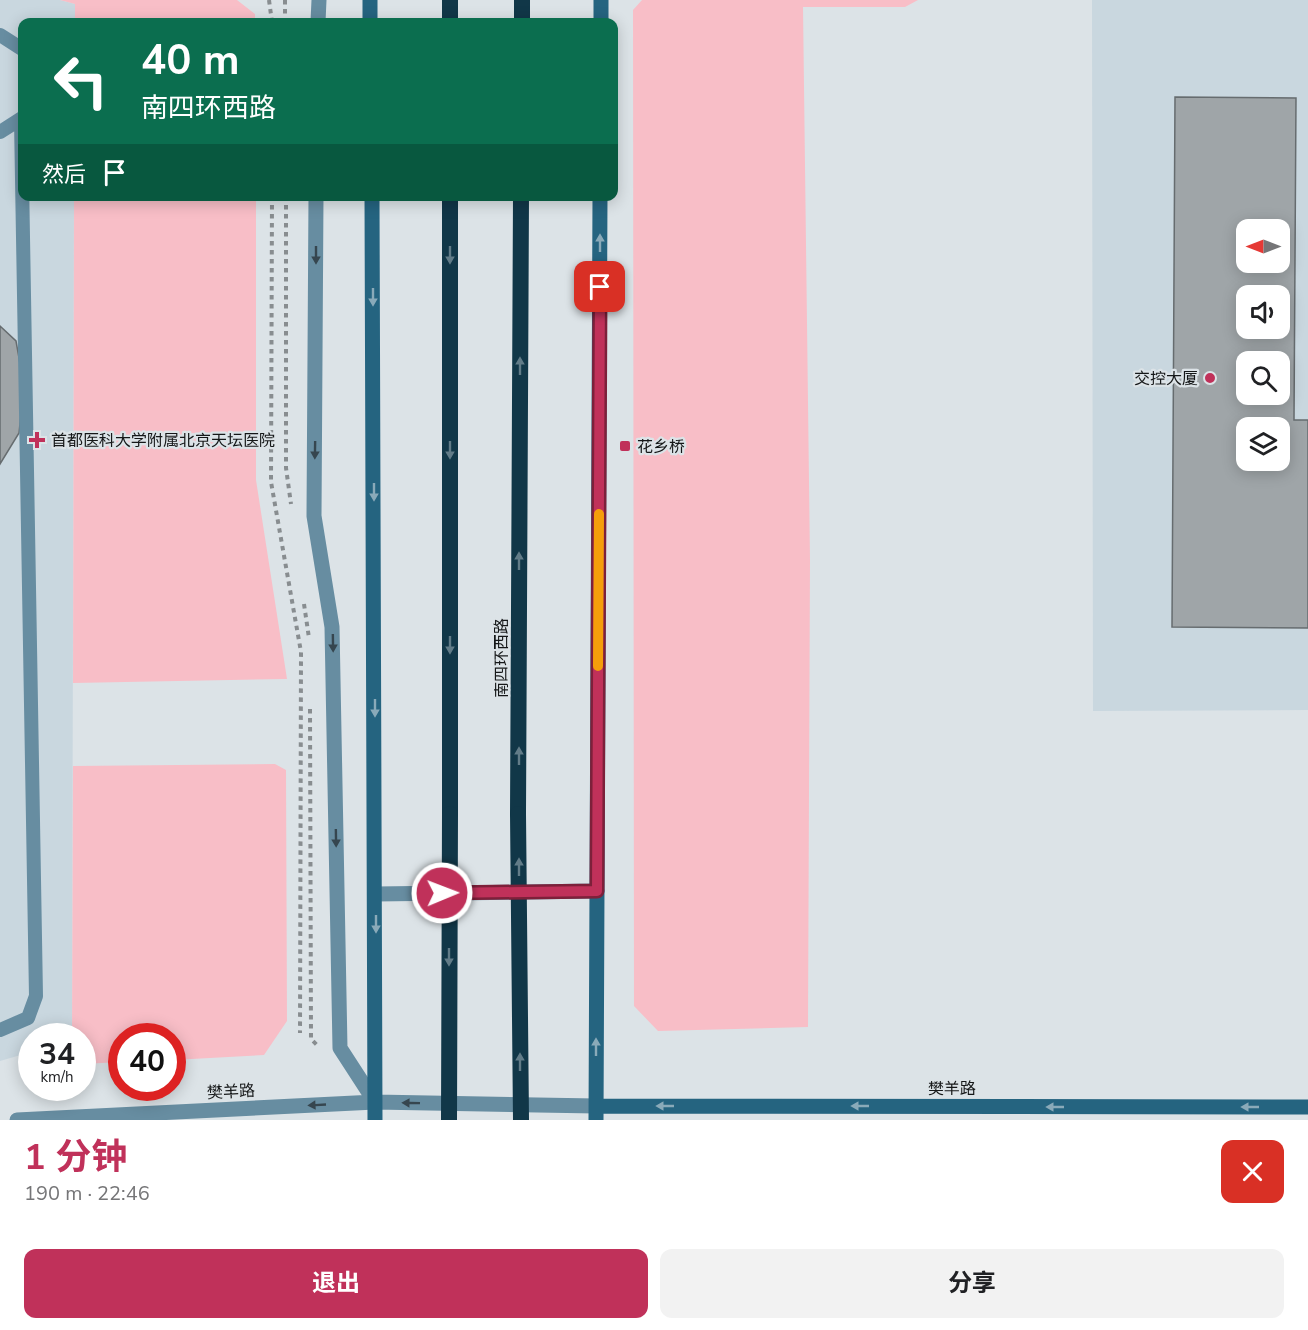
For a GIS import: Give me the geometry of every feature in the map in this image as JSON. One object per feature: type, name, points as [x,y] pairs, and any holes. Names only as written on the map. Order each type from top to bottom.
[{"type":"highway","points":[[450,0],[450,18]]},
{"type":"highway","points":[[522,0],[522,18]]},
{"type":"highway","points":[[449,1120],[450,201]]},
{"type":"highway","name":"南四环西路","points":[[521,201],[518,814],[521,1120]]},
{"type":"main road","points":[[370,0],[370,18]]},
{"type":"main road","points":[[601,0],[601,18]]},
{"type":"main road","points":[[372,201],[375,1120]]},
{"type":"main road","points":[[596,1113],[600,201]]},
{"type":"main road","name":"樊羊路","points":[[596,1113],[1308,1107]]},
{"type":"street","points":[[318,18],[319,0]]},
{"type":"street","points":[[316,201],[314,516],[332,627],[340,1048],[375,1102]]},
{"type":"street","points":[[376,894],[597,891]]},
{"type":"street","name":"樊羊路","points":[[17,1120],[375,1102],[596,1113]]},
{"type":"lane","points":[[0,35],[18,46]]},
{"type":"lane","points":[[0,132],[18,121]]},
{"type":"lane","points":[[0,1030],[28,1018],[36,996],[23,201]]},
{"type":"path","points":[[269,0],[272,18]]},
{"type":"path","points":[[285,0],[285,18]]},
{"type":"path","points":[[272,201],[271,482],[301,652],[300,1033]]},
{"type":"path","points":[[286,201],[286,468],[292,515]]},
{"type":"path","points":[[303,597],[310,643]]},
{"type":"path","points":[[310,703],[310,1039],[319,1047]]},
{"type":"shaded area","name":"首都医科大学附属北京天坛医院","points":[[0,0],[60,0],[75,4],[75,18],[18,18],[18,201],[74,201],[72,1023],[18,1023],[18,1056],[0,1061]]},
{"type":"shaded area","points":[[60,0],[237,0],[255,14],[255,18],[75,18],[75,4]]},
{"type":"shaded area","points":[[642,0],[918,0],[905,7],[803,7],[810,560],[808,1027],[658,1031],[634,1006],[633,10]]},
{"type":"shaded area","points":[[1092,0],[1308,0],[1308,710],[1093,711]]},
{"type":"shaded area","points":[[74,201],[256,201],[256,480],[287,679],[73,683]]},
{"type":"shaded area","points":[[275,764],[286,770],[287,1021],[264,1055],[186,1059],[186,1023],[108,1023],[108,1063],[96,1063],[96,1023],[72,1023],[73,766]]},
{"type":"building","name":"交控大厦","points":[[1175,97],[1296,98],[1294,420],[1308,420],[1308,628],[1172,627]]},
{"type":"building","points":[[0,326],[16,341],[24,386],[19,433],[0,464]]},
{"type":"slow traffic","points":[[598,666],[599,514]]},
{"type":"place","name":"交控大厦","points":[[1210,378]]},
{"type":"place","name":"首都医科大学附属北京天坛医院","points":[[37,440]]},
{"type":"place","name":"花乡桥","points":[[625,446]]},
{"type":"route","points":[[442,893],[597,891],[600,287]]}]
